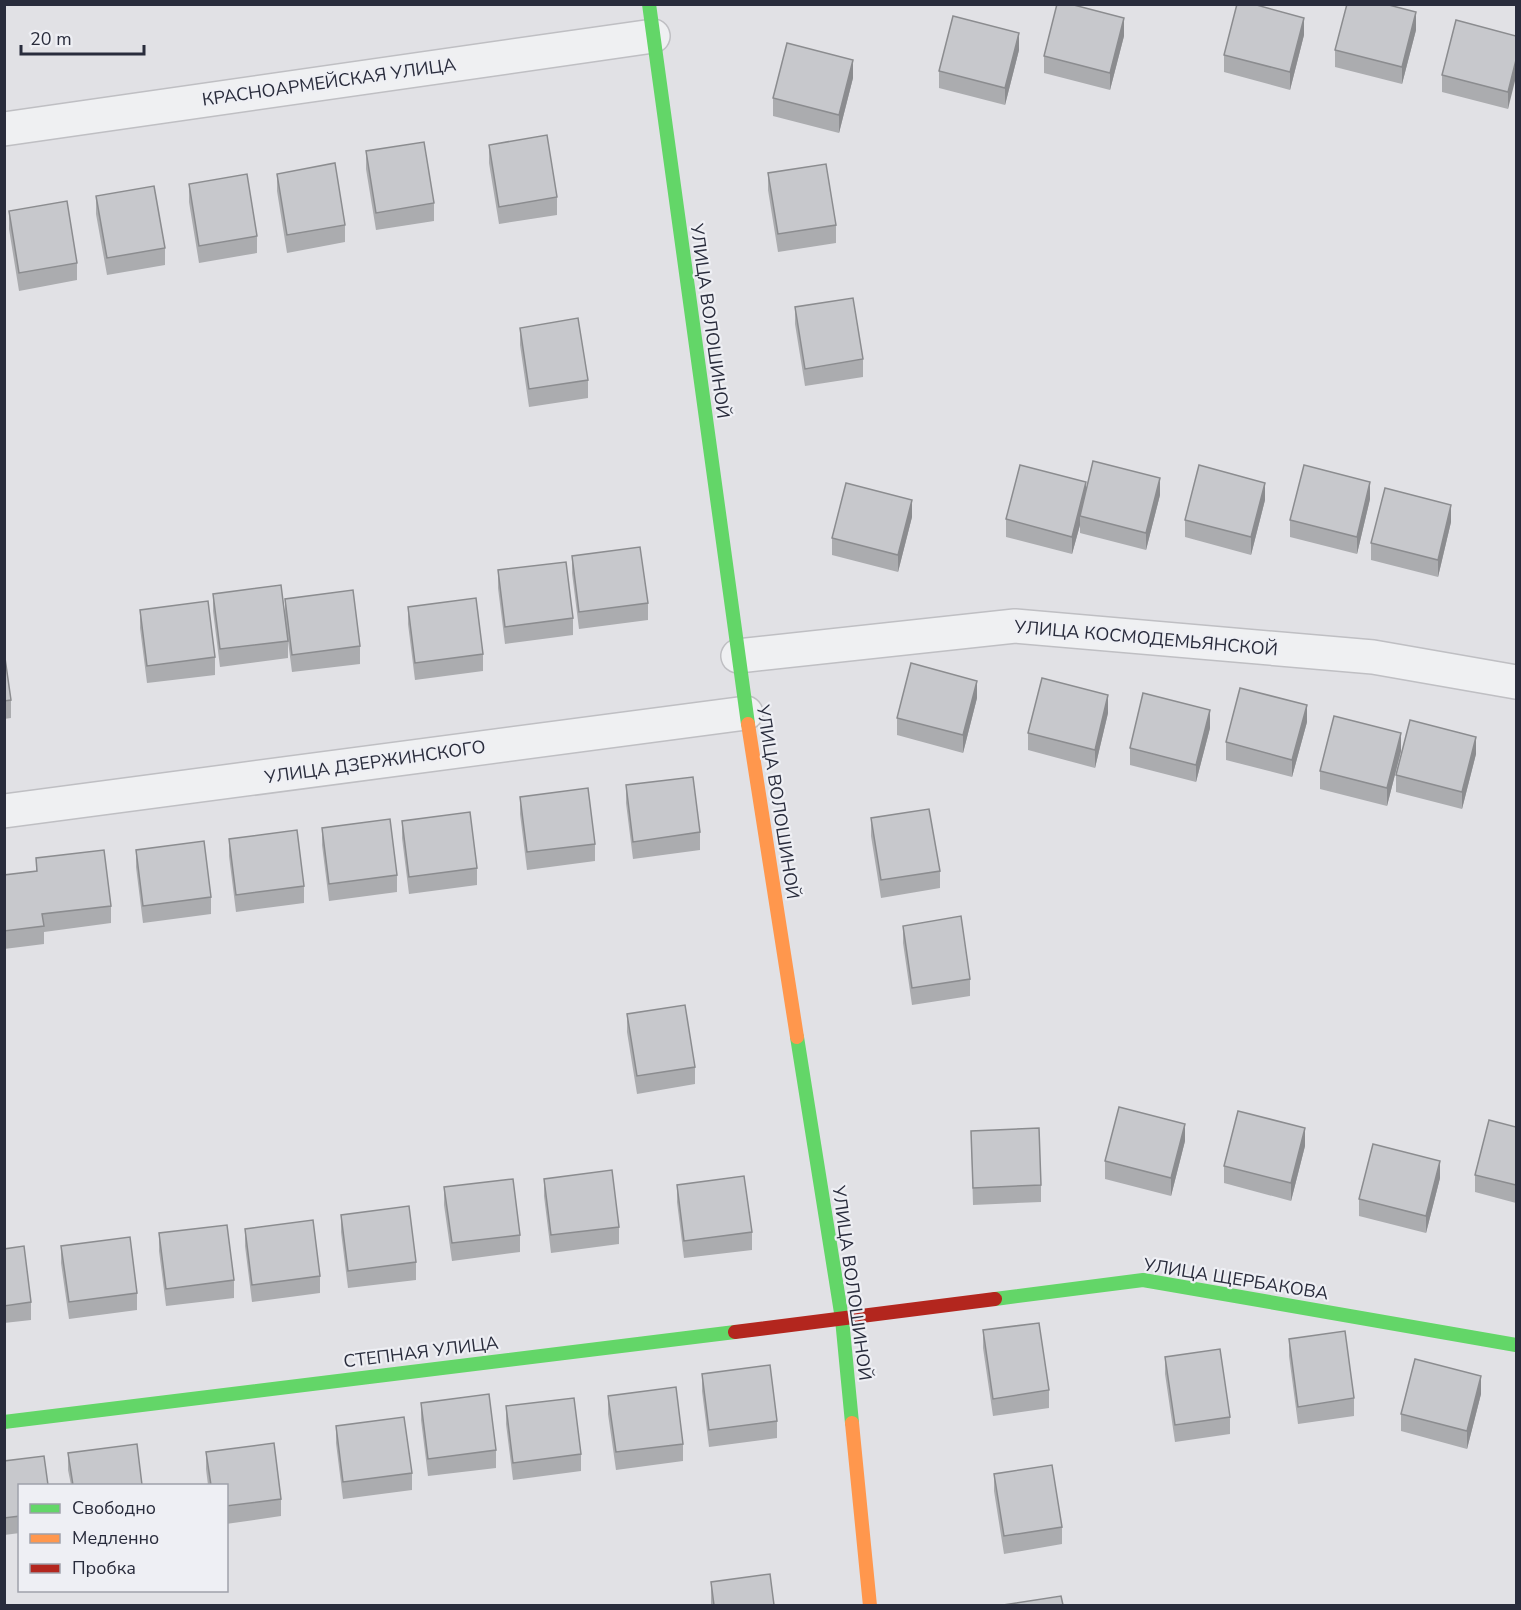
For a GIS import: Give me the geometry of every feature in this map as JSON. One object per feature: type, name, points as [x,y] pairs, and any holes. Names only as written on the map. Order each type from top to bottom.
[{"type":"street","name":"КРАСНОАРМЕЙСКАЯ УЛИЦА","points":[[4,129],[651,20]]},
{"type":"street","name":"УЛИЦА ВОЛОШИНОЙ","points":[[651,20],[746,713],[842,1318],[870,1605]]},
{"type":"street","name":"УЛИЦА КОСМОДЕМЬЯНСКОЙ","points":[[738,656],[1016,626],[1373,657],[1516,682]]},
{"type":"street","name":"УЛИЦА ДЗЕРЖИНСКОГО","points":[[4,812],[746,713]]},
{"type":"street","name":"УЛИЦА ЩЕРБАКОВА","points":[[842,1318],[1143,1280],[1516,1345]]},
{"type":"street","name":"СТЕПНАЯ УЛИЦА","points":[[4,1422],[842,1318]]},
{"type":"building","points":[[1057,4],[1070,4],[1124,18],[1110,73],[1044,56]]},
{"type":"building","points":[[1237,4],[1253,4],[1304,18],[1290,72],[1224,55]]},
{"type":"building","points":[[1347,4],[1385,4],[1416,12],[1402,67],[1335,50]]},
{"type":"building","points":[[953,16],[1019,33],[1005,88],[939,71]]},
{"type":"building","points":[[1456,20],[1516,36],[1516,60],[1508,92],[1442,75]]},
{"type":"building","points":[[787,43],[853,60],[839,115],[773,98]]},
{"type":"building","points":[[547,135],[557,197],[499,207],[489,145]]},
{"type":"building","points":[[424,142],[434,203],[376,213],[366,151]]},
{"type":"building","points":[[335,163],[345,225],[287,235],[277,174]]},
{"type":"building","points":[[826,164],[836,225],[778,234],[768,173]]},
{"type":"building","points":[[247,174],[257,236],[199,246],[189,184]]},
{"type":"building","points":[[154,186],[165,248],[107,258],[96,196]]},
{"type":"building","points":[[67,201],[77,263],[19,273],[9,211]]},
{"type":"building","points":[[853,298],[863,359],[805,369],[795,307]]},
{"type":"building","points":[[578,318],[588,380],[529,389],[520,328]]},
{"type":"building","points":[[1093,461],[1160,478],[1146,533],[1080,516]]},
{"type":"building","points":[[1020,465],[1086,482],[1072,537],[1006,519]]},
{"type":"building","points":[[1199,465],[1265,483],[1251,537],[1185,520]]},
{"type":"building","points":[[1304,465],[1370,482],[1357,537],[1290,520]]},
{"type":"building","points":[[846,483],[912,500],[898,555],[832,538]]},
{"type":"building","points":[[1385,488],[1451,505],[1438,560],[1371,543]]},
{"type":"building","points":[[640,547],[648,603],[579,612],[572,556]]},
{"type":"building","points":[[566,562],[573,618],[505,627],[498,570]]},
{"type":"building","points":[[281,585],[288,641],[220,649],[213,594]]},
{"type":"building","points":[[353,590],[360,646],[292,655],[285,599]]},
{"type":"building","points":[[476,598],[483,654],[415,663],[408,607]]},
{"type":"building","points":[[208,601],[215,657],[147,666],[140,610]]},
{"type":"building","points":[[4,651],[11,700],[4,701]]},
{"type":"building","points":[[911,663],[977,681],[963,735],[897,718]]},
{"type":"building","points":[[1042,678],[1108,695],[1095,750],[1028,733]]},
{"type":"building","points":[[1240,688],[1307,705],[1292,760],[1226,742]]},
{"type":"building","points":[[1143,693],[1210,710],[1196,765],[1130,748]]},
{"type":"building","points":[[1334,716],[1401,733],[1387,788],[1320,771]]},
{"type":"building","points":[[1410,720],[1476,737],[1462,792],[1396,775]]},
{"type":"building","points":[[693,777],[700,832],[633,842],[626,785]]},
{"type":"building","points":[[588,788],[595,844],[527,852],[520,797]]},
{"type":"building","points":[[929,809],[940,871],[881,880],[871,818]]},
{"type":"building","points":[[470,812],[477,868],[409,877],[402,821]]},
{"type":"building","points":[[390,819],[397,875],[329,884],[322,828]]},
{"type":"building","points":[[297,830],[304,886],[236,895],[229,839]]},
{"type":"building","points":[[204,841],[211,897],[143,906],[136,850]]},
{"type":"building","points":[[104,850],[111,906],[42,914],[44,926],[4,931],[4,875],[37,871],[36,858]]},
{"type":"building","points":[[961,916],[970,979],[912,988],[903,926]]},
{"type":"building","points":[[685,1005],[695,1067],[637,1076],[627,1014]]},
{"type":"building","points":[[1119,1107],[1185,1124],[1171,1178],[1105,1161]]},
{"type":"building","points":[[1238,1111],[1305,1128],[1291,1183],[1224,1166]]},
{"type":"building","points":[[1489,1120],[1516,1127],[1516,1185],[1475,1175]]},
{"type":"building","points":[[1039,1128],[1041,1185],[973,1188],[971,1131]]},
{"type":"building","points":[[1373,1144],[1440,1161],[1426,1216],[1359,1199]]},
{"type":"building","points":[[612,1170],[619,1227],[551,1235],[544,1179]]},
{"type":"building","points":[[744,1176],[752,1232],[684,1241],[677,1185]]},
{"type":"building","points":[[513,1179],[520,1235],[452,1243],[444,1187]]},
{"type":"building","points":[[409,1206],[416,1262],[348,1271],[341,1215]]},
{"type":"building","points":[[313,1220],[320,1276],[252,1285],[245,1229]]},
{"type":"building","points":[[227,1225],[234,1280],[166,1289],[159,1233]]},
{"type":"building","points":[[130,1237],[137,1293],[69,1302],[61,1246]]},
{"type":"building","points":[[24,1246],[31,1302],[4,1306],[4,1249]]},
{"type":"building","points":[[1039,1323],[1049,1390],[993,1399],[983,1330]]},
{"type":"building","points":[[1345,1331],[1354,1398],[1298,1407],[1289,1339]]},
{"type":"building","points":[[1220,1349],[1230,1417],[1175,1425],[1165,1357]]},
{"type":"building","points":[[1415,1359],[1481,1376],[1467,1431],[1401,1414]]},
{"type":"building","points":[[770,1365],[777,1421],[709,1430],[702,1374]]},
{"type":"building","points":[[676,1387],[683,1444],[616,1452],[608,1396]]},
{"type":"building","points":[[489,1394],[496,1450],[428,1459],[421,1403]]},
{"type":"building","points":[[574,1398],[581,1454],[513,1463],[506,1406]]},
{"type":"building","points":[[404,1417],[412,1473],[343,1482],[336,1426]]},
{"type":"building","points":[[274,1443],[281,1499],[228,1506],[228,1484],[211,1484],[206,1452]]},
{"type":"building","points":[[137,1444],[142,1484],[73,1484],[68,1453]]},
{"type":"building","points":[[44,1456],[48,1484],[18,1484],[18,1516],[4,1518],[4,1461]]},
{"type":"building","points":[[1052,1465],[1062,1527],[1004,1536],[994,1474]]},
{"type":"building","points":[[770,1574],[774,1605],[714,1605],[711,1582]]},
{"type":"building","points":[[1061,1596],[1063,1605],[1003,1605]]},
{"type":"traffic: fast","points":[[649,4],[748,724]]},
{"type":"traffic: fast","points":[[797,1037],[842,1319],[852,1423]]},
{"type":"traffic: fast","points":[[995,1299],[1143,1280],[1516,1345]]},
{"type":"traffic: fast","points":[[4,1422],[735,1332]]},
{"type":"traffic: slow","points":[[748,724],[797,1037]]},
{"type":"traffic: slow","points":[[852,1423],[870,1606]]},
{"type":"traffic: jam","points":[[735,1332],[995,1299]]}]
